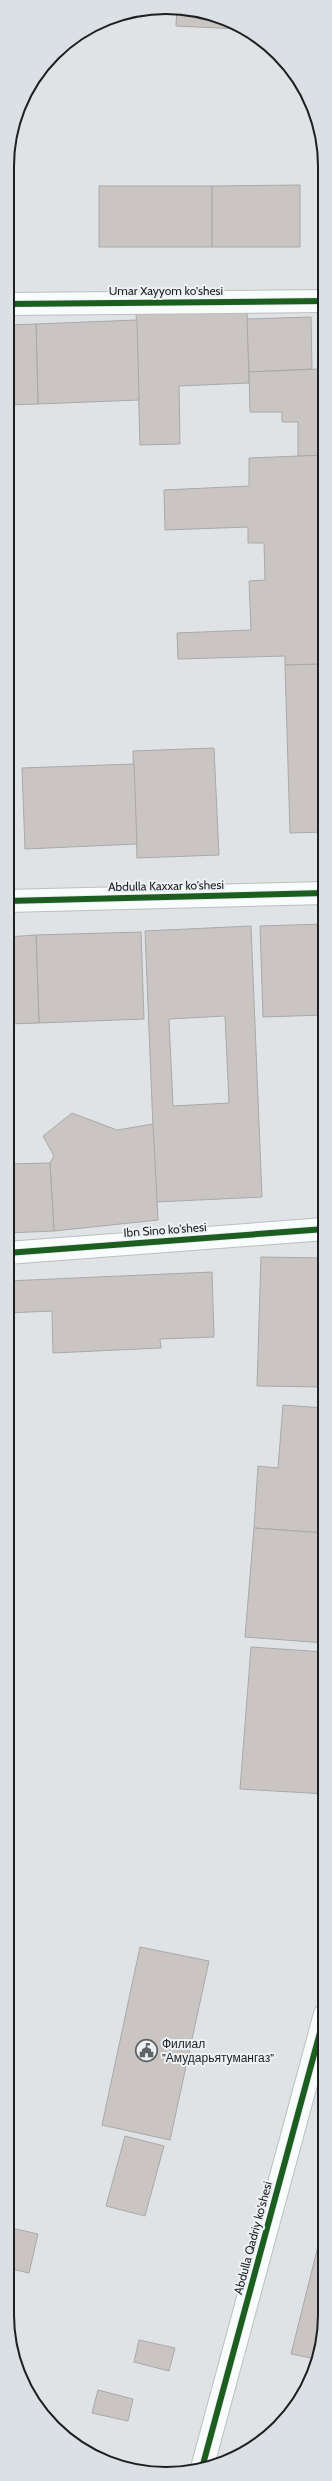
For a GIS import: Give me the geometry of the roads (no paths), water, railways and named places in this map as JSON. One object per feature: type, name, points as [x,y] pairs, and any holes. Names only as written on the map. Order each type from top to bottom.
[{"type":"street","name":"Umar Xayyom ko'shesi","points":[[14,304],[318,301]]},
{"type":"street","name":"Abdulla Kaxxar ko'shesi","points":[[14,901],[318,893]]},
{"type":"street","name":"Ibn Sino ko'shesi","points":[[14,1252],[318,1229]]},
{"type":"street","name":"Abdulla Qadriy ko'shesi","points":[[204,2462],[318,2040]]},
{"type":"place","name":"Филиал \"Амударьятумангаз\"","points":[[146,2051]]}]
